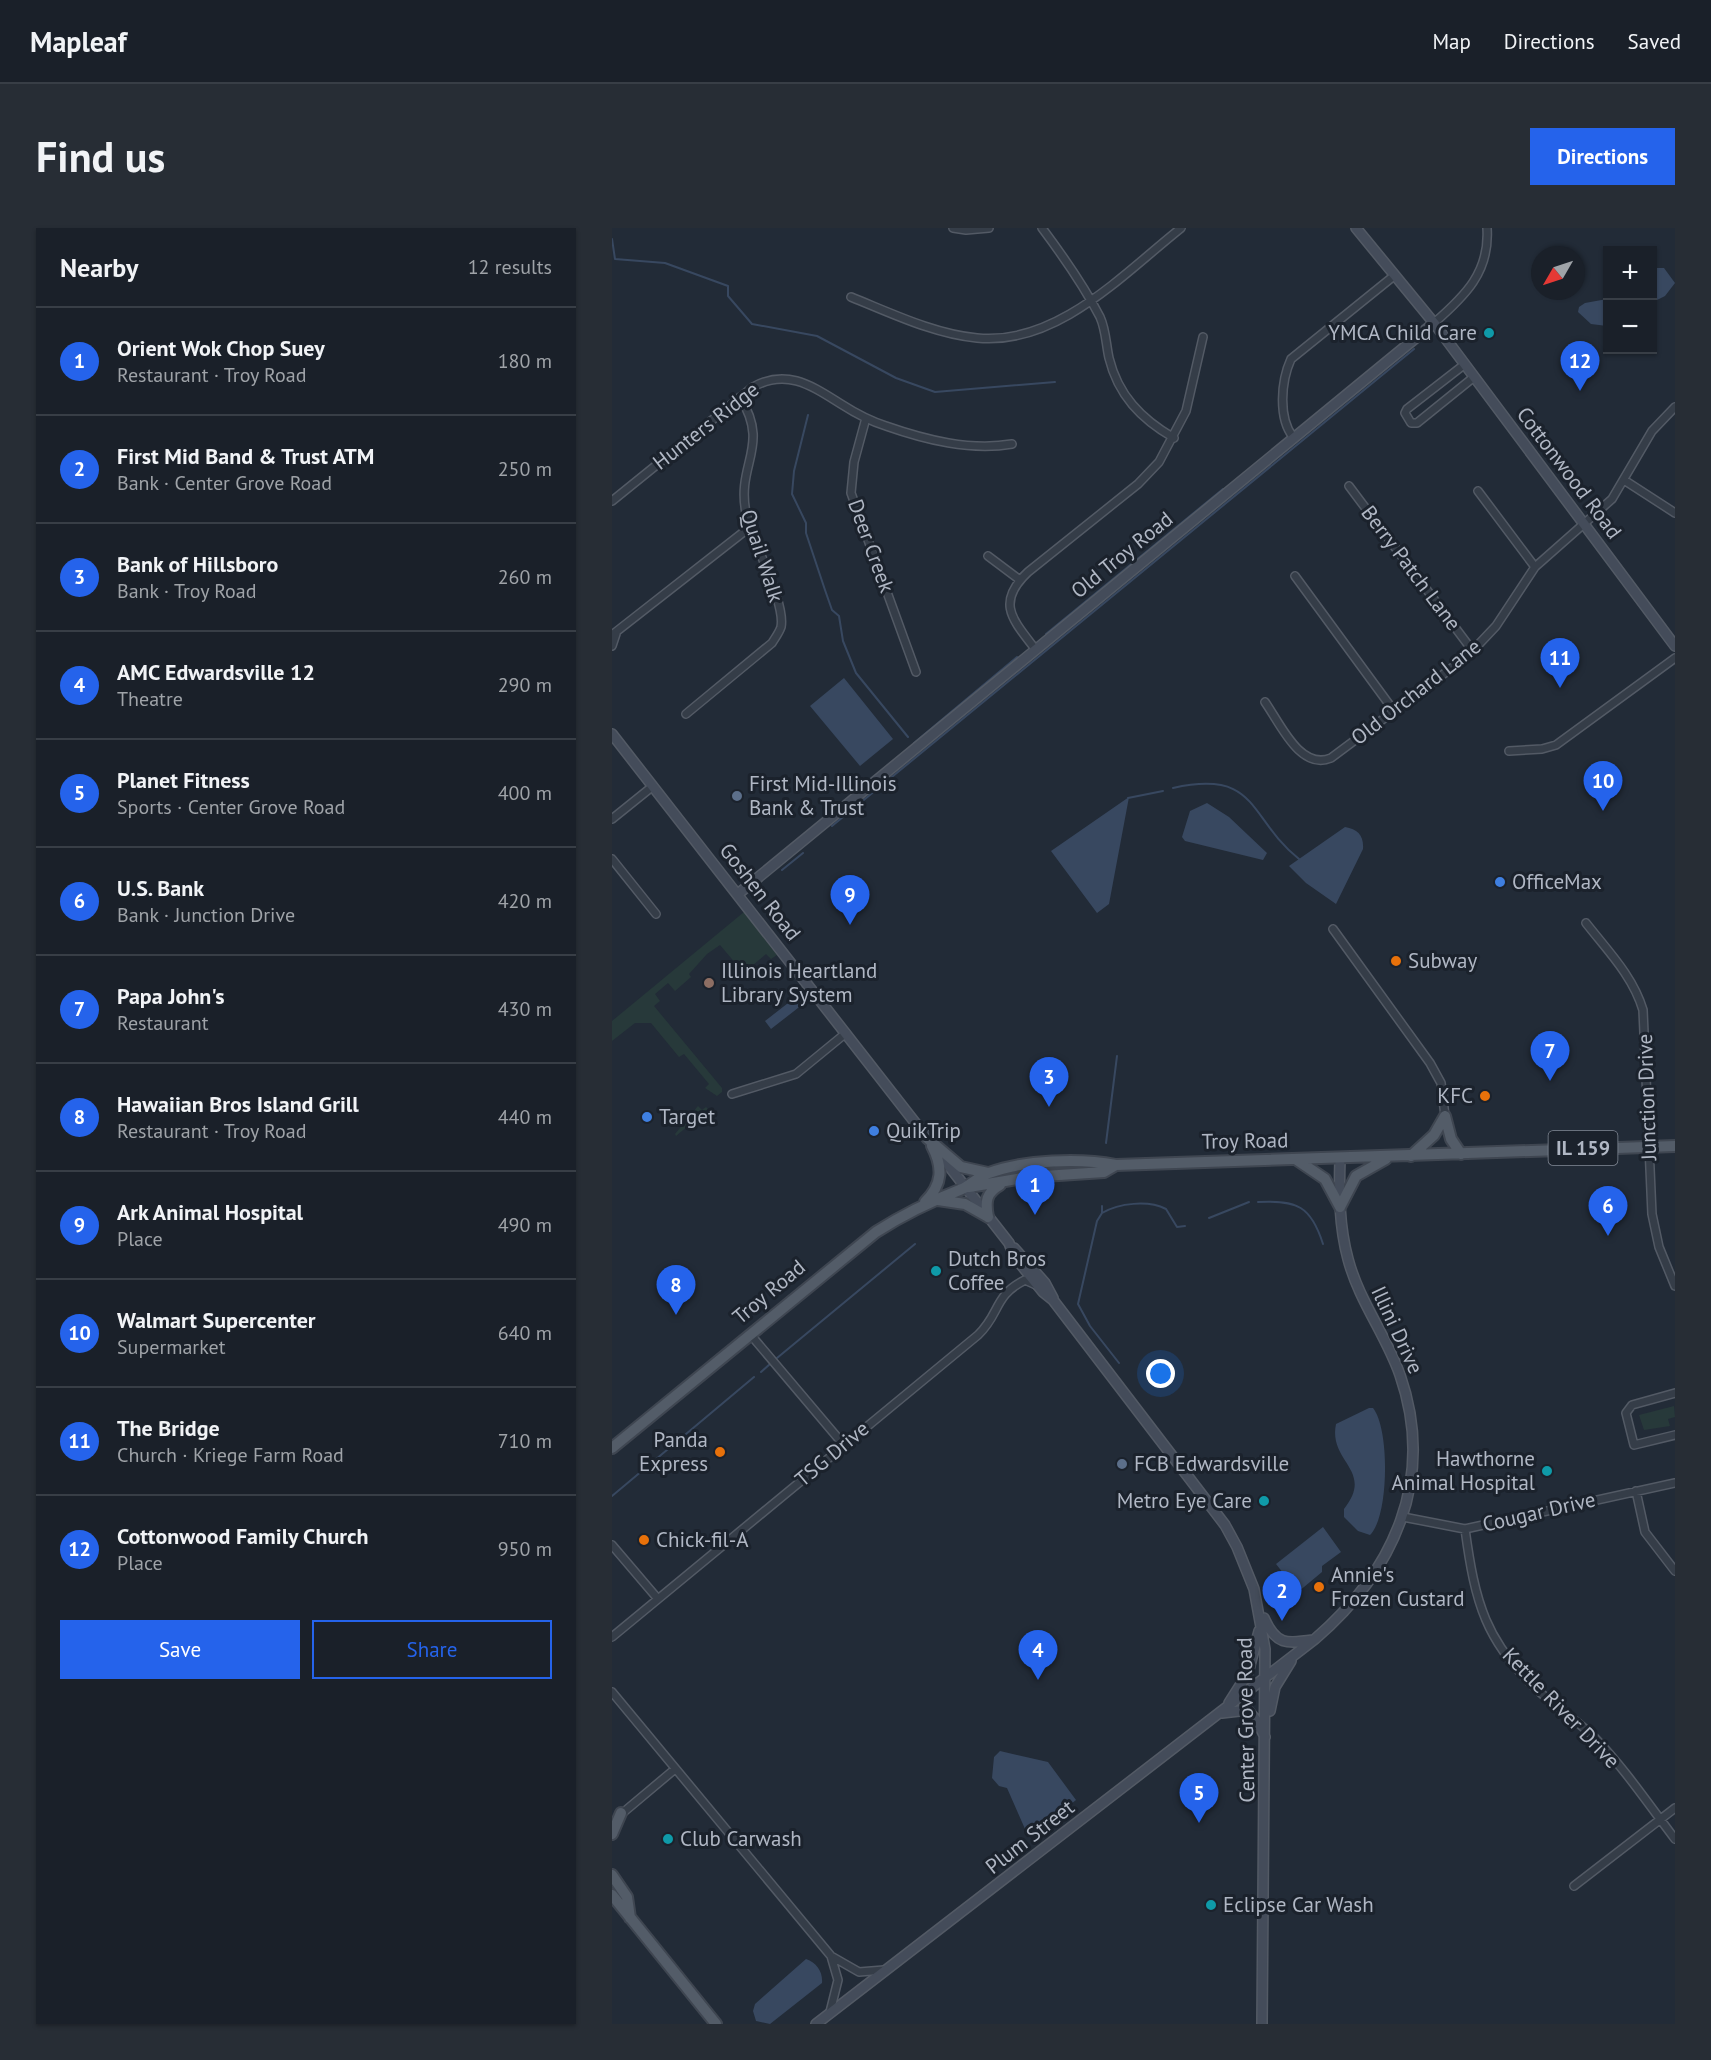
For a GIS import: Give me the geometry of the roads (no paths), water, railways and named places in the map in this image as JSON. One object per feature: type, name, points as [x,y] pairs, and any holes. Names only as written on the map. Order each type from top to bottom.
[{"type":"main road","points":[[1444,1116],[1451,1139],[1461,1154]]},
{"type":"main road","points":[[1411,1156],[1438,1130],[1444,1116]]},
{"type":"main road","points":[[929,1140],[961,1167],[988,1173]]},
{"type":"main road","points":[[921,1205],[936,1188],[940,1173],[929,1140]]},
{"type":"main road","name":"IL 159","points":[[1340,1159],[1675,1146]]},
{"type":"main road","points":[[1340,1207],[1356,1176],[1393,1157]]},
{"type":"main road","name":"Troy Road","points":[[965,1188],[988,1173],[1058,1162],[1096,1161],[1116,1165],[1340,1159]]},
{"type":"main road","points":[[1296,1160],[1325,1179],[1340,1207]]},
{"type":"main road","name":"Troy Road","points":[[612,1448],[876,1232],[921,1205],[965,1188],[1074,1172],[1104,1172],[1116,1165]]},
{"type":"main road","points":[[932,1200],[965,1204],[988,1217],[988,1194],[1006,1182]]},
{"type":"main road","points":[[612,1834],[621,1813]]},
{"type":"main road","points":[[612,1875],[627,1897],[630,1918]]},
{"type":"main road","points":[[612,1896],[716,2024]]},
{"type":"street","points":[[953,228],[966,230],[989,228]]},
{"type":"street","points":[[1042,228],[1090,300],[1104,329],[1113,371],[1126,398],[1145,419],[1174,438]]},
{"type":"street","points":[[851,297],[961,336],[994,339],[1041,329],[1090,300],[1181,228]]},
{"type":"street","points":[[1356,228],[1434,323],[1464,295],[1482,271],[1487,251],[1487,228]]},
{"type":"street","points":[[1293,437],[1288,430],[1284,405],[1285,378],[1291,359],[1395,275]]},
{"type":"street","name":"Cottonwood Road","points":[[1434,323],[1675,646]]},
{"type":"street","name":"Old Troy Road","points":[[738,894],[1434,323]]},
{"type":"street","points":[[1036,650],[1013,620],[1010,596],[1020,580],[1138,484],[1159,462],[1174,438],[1190,401],[1203,337]]},
{"type":"street","points":[[1465,364],[1407,409],[1405,413],[1408,420],[1411,423],[1417,423],[1474,377]]},
{"type":"street","name":"Hunters Ridge","points":[[612,501],[761,382],[790,378],[812,386],[866,418],[942,441],[990,447],[1012,444]]},
{"type":"street","name":"Quail Walk","points":[[687,714],[772,643],[781,628],[778,603],[750,527],[743,486],[754,446],[754,429],[740,397]]},
{"type":"street","name":"Old Orchard Lane","points":[[1265,702],[1303,755],[1318,762],[1331,758],[1472,650],[1496,626],[1535,567],[1612,499],[1652,431],[1675,407]]},
{"type":"street","name":"Deer Creek","points":[[866,418],[854,462],[851,493],[916,672]]},
{"type":"street","points":[[1624,480],[1675,513]]},
{"type":"street","name":"Berry Patch Lane","points":[[1349,486],[1472,650]]},
{"type":"street","points":[[1478,491],[1535,567]]},
{"type":"street","points":[[612,646],[614,635],[750,527]]},
{"type":"street","points":[[988,556],[1020,580]]},
{"type":"street","points":[[1295,576],[1394,711]]},
{"type":"street","points":[[1509,751],[1542,749],[1556,745],[1675,658]]},
{"type":"street","name":"Goshen Road","points":[[612,734],[965,1188]]},
{"type":"street","points":[[612,819],[653,786]]},
{"type":"street","points":[[612,859],[656,914]]},
{"type":"street","name":"Junction Drive","points":[[1586,923],[1625,973],[1638,994],[1643,1010],[1654,1227],[1675,1286]]},
{"type":"street","points":[[1333,929],[1430,1062],[1441,1083],[1444,1116]]},
{"type":"street","points":[[732,1094],[796,1074],[846,1033]]},
{"type":"street","name":"Illini Drive","points":[[1266,1677],[1315,1639],[1357,1599],[1378,1570],[1403,1517],[1412,1458],[1413,1430],[1408,1401],[1389,1347],[1354,1279],[1344,1243],[1340,1207],[1340,1159]]},
{"type":"street","name":"Center Grove Road","points":[[965,1188],[1009,1243],[1038,1274],[1053,1300],[1225,1525],[1246,1567],[1259,1609],[1266,1677],[1262,2024]]},
{"type":"street","name":"Center Grove Road","points":[[1009,1243],[1014,1256],[1043,1292],[1053,1300]]},
{"type":"street","name":"TSG Drive","points":[[612,1637],[986,1327],[1007,1290],[1025,1280],[1033,1282],[1043,1292]]},
{"type":"street","points":[[750,1334],[843,1444]]},
{"type":"street","points":[[1675,1393],[1632,1405],[1626,1413],[1634,1445],[1675,1435]]},
{"type":"street","name":"Cougar Drive","points":[[1403,1517],[1465,1529],[1675,1483]]},
{"type":"street","points":[[1636,1491],[1645,1532],[1675,1571]]},
{"type":"street","name":"Kettle River Drive","points":[[1465,1529],[1474,1593],[1483,1617],[1496,1641],[1532,1684],[1605,1749],[1675,1839]]},
{"type":"street","points":[[612,1545],[658,1599]]},
{"type":"street","points":[[1259,1609],[1270,1630],[1280,1640],[1293,1643],[1315,1639]]},
{"type":"street","points":[[1221,1712],[1248,1673],[1254,1658],[1259,1609]]},
{"type":"street","points":[[1266,1735],[1274,1694],[1281,1676],[1299,1653],[1315,1639]]},
{"type":"street","name":"Plum Street","points":[[816,2024],[1266,1677]]},
{"type":"street","points":[[612,1692],[831,1956],[860,1972],[884,1970]]},
{"type":"street","points":[[1221,1712],[1248,1710],[1266,1735]]},
{"type":"street","points":[[612,1821],[675,1768]]},
{"type":"street","points":[[1574,1886],[1675,1808]]},
{"type":"street","points":[[830,2013],[838,1980],[831,1956]]},
{"type":"water","points":[[1657,268],[1664,268],[1675,283],[1665,296],[1657,300]]},
{"type":"water","points":[[1603,300],[1603,326],[1591,324],[1578,312],[1579,307],[1585,303]]},
{"type":"water","points":[[844,678],[893,739],[860,766],[810,706]]},
{"type":"water","points":[[1129,797],[1109,904],[1097,913],[1051,851]]},
{"type":"water","points":[[1207,803],[1229,817],[1267,853],[1263,860],[1185,841],[1182,837],[1190,811]]},
{"type":"water","points":[[1345,827],[1359,834],[1363,849],[1336,904],[1306,883],[1289,866]]},
{"type":"water","points":[[801,993],[807,1001],[771,1029],[765,1021]]},
{"type":"water","points":[[1373,1408],[1379,1419],[1385,1453],[1381,1511],[1370,1535],[1358,1531],[1344,1517],[1344,1509],[1352,1496],[1355,1485],[1353,1475],[1338,1448],[1335,1437],[1336,1424]]},
{"type":"water","points":[[1323,1527],[1341,1552],[1322,1566],[1322,1572],[1298,1592],[1276,1564]]},
{"type":"water","points":[[1000,1751],[1048,1762],[1076,1800],[1029,1838],[1007,1788],[999,1786],[992,1778],[994,1757]]},
{"type":"water","points":[[806,1959],[819,1968],[822,1983],[770,2024],[756,2021],[753,2011],[755,2004]]},
{"type":"waterway","points":[[612,239],[615,259],[665,263],[728,286],[728,296],[752,324],[817,336],[896,378],[935,392],[1055,382]]},
{"type":"waterway","points":[[832,826],[1414,349]]},
{"type":"waterway","points":[[808,415],[794,471],[792,494],[806,523],[806,533],[832,610],[839,616],[843,641],[856,673],[908,737]]},
{"type":"waterway","points":[[1046,634],[1223,489]]},
{"type":"waterway","points":[[914,743],[1017,657]]},
{"type":"waterway","points":[[1173,788],[1201,784],[1222,785],[1237,791],[1249,801],[1282,843],[1299,859]]},
{"type":"waterway","points":[[1128,798],[1163,791]]},
{"type":"waterway","points":[[782,870],[803,853]]},
{"type":"waterway","points":[[1106,1143],[1117,1056]]},
{"type":"waterway","points":[[1209,1218],[1249,1202]]},
{"type":"waterway","points":[[1258,1202],[1283,1202],[1301,1208],[1313,1221],[1323,1244]]},
{"type":"waterway","points":[[1102,1213],[1125,1205],[1151,1204],[1166,1209],[1177,1227],[1185,1226]]},
{"type":"waterway","points":[[1102,1206],[1078,1304],[1090,1326],[1119,1363]]},
{"type":"waterway","points":[[777,1358],[915,1244]]},
{"type":"waterway","points":[[761,1372],[770,1364]]},
{"type":"waterway","points":[[612,1496],[754,1377]]},
{"type":"place","name":"YMCA Child Care","points":[[1489,333]]},
{"type":"place","name":"Cottonwood Family Church","points":[[1580,391]]},
{"type":"place","name":"The Bridge","points":[[1560,688]]},
{"type":"place","name":"First Mid-Illinois Bank & Trust","points":[[737,796]]},
{"type":"place","name":"Walmart Supercenter","points":[[1603,811]]},
{"type":"place","name":"OfficeMax","points":[[1500,882]]},
{"type":"place","name":"Ark Animal Hospital","points":[[850,925]]},
{"type":"place","name":"Subway","points":[[1396,961]]},
{"type":"place","name":"Illinois Heartland Library System","points":[[709,983]]},
{"type":"place","name":"Papa John's","points":[[1550,1081]]},
{"type":"place","name":"KFC","points":[[1485,1096]]},
{"type":"place","name":"Bank of Hillsboro","points":[[1049,1107]]},
{"type":"place","name":"Target","points":[[647,1117]]},
{"type":"place","name":"QuikTrip","points":[[874,1131]]},
{"type":"place","name":"Orient Wok Chop Suey","points":[[1035,1215]]},
{"type":"place","name":"U.S. Bank","points":[[1608,1236]]},
{"type":"place","name":"Dutch Bros Coffee","points":[[936,1271]]},
{"type":"place","name":"Hawaiian Bros Island Grill","points":[[676,1315]]},
{"type":"place","name":"Panda Express","points":[[720,1452]]},
{"type":"place","name":"FCB Edwardsville","points":[[1122,1464]]},
{"type":"place","name":"Hawthorne Animal Hospital","points":[[1547,1471]]},
{"type":"place","name":"Metro Eye Care","points":[[1264,1501]]},
{"type":"place","name":"Chick-fil-A","points":[[644,1540]]},
{"type":"place","name":"Annie's Frozen Custard","points":[[1319,1587]]},
{"type":"place","name":"First Mid Band & Trust ATM","points":[[1282,1621]]},
{"type":"place","name":"AMC Edwardsville 12","points":[[1038,1680]]},
{"type":"place","name":"Planet Fitness","points":[[1199,1823]]},
{"type":"place","name":"Club Carwash","points":[[668,1839]]},
{"type":"place","name":"Eclipse Car Wash","points":[[1211,1905]]}]
